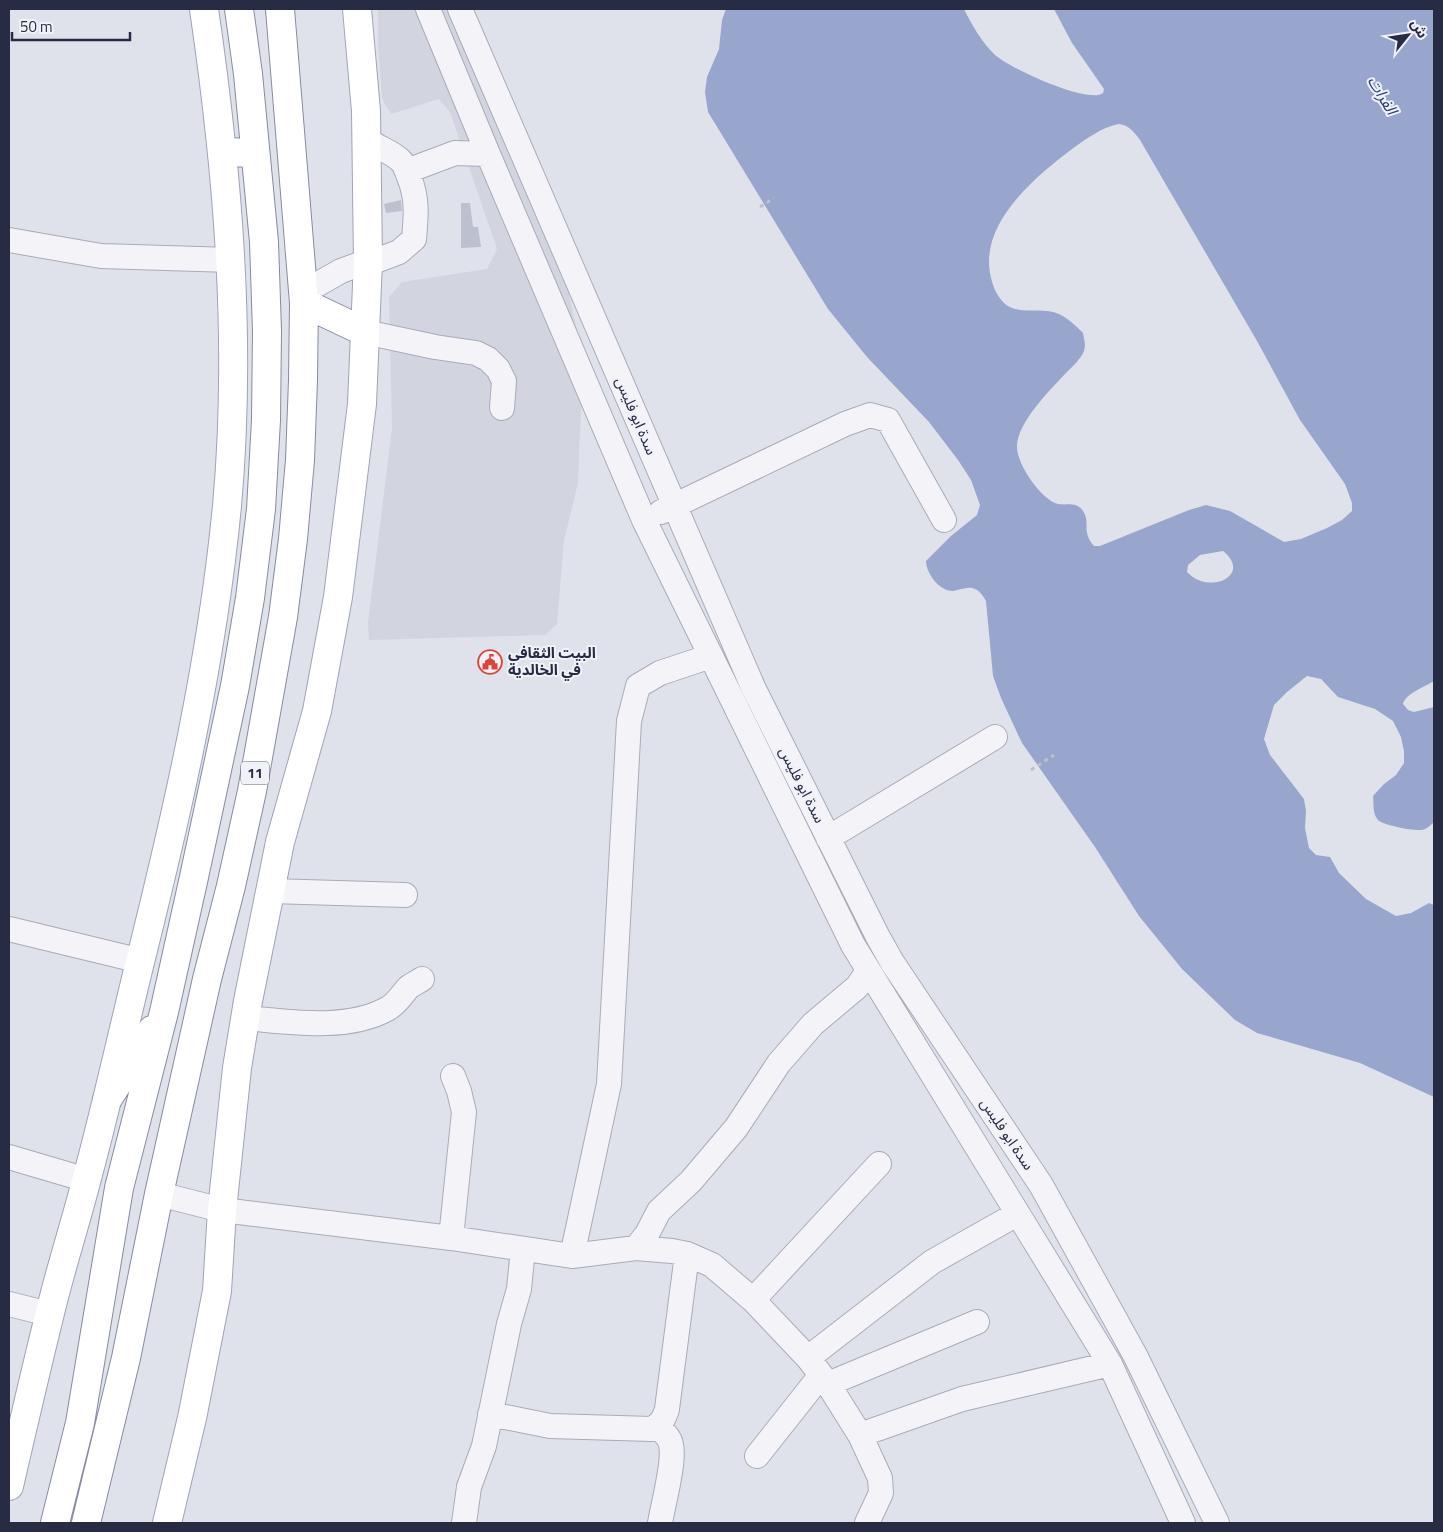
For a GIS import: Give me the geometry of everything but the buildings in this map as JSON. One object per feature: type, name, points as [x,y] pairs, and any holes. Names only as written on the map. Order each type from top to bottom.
[{"type":"main road","points":[[9,1486],[15,1432],[87,1180],[186,772],[218,590],[227,502],[232,415],[234,327],[223,152],[204,9]]},
{"type":"main road","name":"11","points":[[55,1523],[80,1424],[119,1188],[164,1012],[235,686],[250,598],[261,509],[266,420],[267,321],[264,242],[248,74],[239,9]]},
{"type":"main road","name":"11","points":[[86,1523],[126,1358],[159,1194],[207,979],[252,791],[283,617],[296,509],[304,380],[304,297],[280,9]]},
{"type":"main road","points":[[167,1523],[192,1418],[217,1291],[222,1210],[237,1068],[246,1018],[280,842],[317,711],[338,597],[362,404],[368,261],[366,111],[357,9]]},
{"type":"main road","points":[[223,152],[255,153]]},
{"type":"main road","points":[[304,297],[365,332]]},
{"type":"main road","points":[[235,686],[270,696]]},
{"type":"main road","points":[[107,1100],[164,1012]]},
{"type":"street","name":"سدة ابو فليس","points":[[428,9],[644,520],[853,945],[1110,1364],[1183,1523]]},
{"type":"street","name":"سدة ابو فليس","points":[[460,9],[753,687],[828,838],[892,962],[1041,1185],[1135,1355],[1217,1523]]},
{"type":"street","points":[[304,297],[341,271],[399,252],[414,239],[415,192],[407,171],[401,160],[366,139]]},
{"type":"street","points":[[407,171],[455,153],[488,154]]},
{"type":"street","points":[[9,240],[101,256],[231,260]]},
{"type":"street","points":[[365,332],[476,354],[488,359],[498,369],[504,381],[502,408]]},
{"type":"street","points":[[644,520],[845,424],[870,415],[888,420],[944,520]]},
{"type":"street","points":[[572,1256],[609,1084],[629,722],[638,686],[660,673],[711,656]]},
{"type":"street","points":[[828,838],[995,737]]},
{"type":"street","points":[[270,891],[405,896]]},
{"type":"street","points":[[9,929],[141,961]]},
{"type":"street","points":[[636,1248],[647,1234],[659,1211],[691,1181],[736,1128],[779,1063],[813,1024],[857,987],[868,971]]},
{"type":"street","points":[[246,1018],[298,1023],[338,1022],[368,1017],[389,1009],[411,985],[422,979]]},
{"type":"street","points":[[451,1238],[464,1112],[453,1076]]},
{"type":"street","points":[[9,1161],[87,1180]]},
{"type":"street","points":[[753,1300],[879,1164]]},
{"type":"street","points":[[159,1194],[222,1210],[451,1238],[572,1256],[636,1248],[687,1254],[712,1265],[753,1300],[819,1372],[860,1435],[880,1478],[881,1493],[867,1523]]},
{"type":"street","points":[[757,1456],[819,1372],[932,1262],[1017,1214]]},
{"type":"street","points":[[464,1523],[470,1487],[484,1446],[519,1289],[522,1249]]},
{"type":"street","points":[[490,1414],[550,1426],[652,1429],[658,1426],[664,1420],[667,1410],[687,1254]]},
{"type":"street","points":[[9,1304],[49,1314]]},
{"type":"street","points":[[819,1372],[977,1322]]},
{"type":"street","points":[[860,1435],[962,1399],[1110,1364]]},
{"type":"street","points":[[658,1426],[669,1438],[672,1446],[660,1523]]},
{"type":"path","points":[[760,207],[774,198]]},
{"type":"path","points":[[1031,770],[1054,755]]},
{"type":"shaded area","points":[[378,9],[448,9],[569,294],[583,358],[578,483],[564,541],[557,624],[545,635],[369,640],[368,623],[392,428],[389,297],[402,282],[487,269],[497,249],[450,112],[439,99],[391,114],[382,99]]},
{"type":"water","name":"الفرات","points":[[726,9],[964,9],[985,44],[1002,60],[1048,83],[1081,94],[1095,95],[1103,93],[1104,89],[1072,43],[1054,9],[1434,9],[1434,681],[1412,693],[1403,704],[1408,710],[1414,712],[1434,707],[1434,822],[1425,829],[1417,830],[1392,826],[1378,820],[1374,811],[1373,796],[1396,775],[1404,763],[1401,737],[1393,721],[1375,709],[1338,697],[1321,679],[1307,676],[1274,705],[1264,739],[1270,755],[1304,799],[1306,811],[1305,828],[1309,848],[1316,855],[1330,857],[1339,873],[1366,899],[1396,916],[1411,913],[1429,903],[1434,905],[1434,1097],[1360,1063],[1257,1033],[1235,1020],[1182,969],[1139,916],[1095,847],[1022,743],[993,676],[986,601],[981,593],[972,588],[953,591],[938,585],[928,571],[926,561],[951,536],[977,515],[980,505],[971,480],[929,422],[867,357],[828,309],[708,112],[705,92],[707,77],[719,49],[722,20]],"holes":[[[1119,124],[1128,127],[1140,140],[1257,341],[1300,420],[1345,484],[1352,503],[1352,511],[1342,520],[1301,539],[1284,542],[1230,511],[1206,505],[1100,546],[1094,546],[1088,536],[1083,511],[1077,506],[1059,504],[1049,499],[1042,494],[1025,471],[1017,448],[1022,428],[1044,397],[1081,357],[1085,342],[1083,333],[1072,322],[1062,316],[1052,312],[1016,309],[1004,303],[992,281],[989,254],[994,236],[1002,219],[1027,187],[1089,137]],[[1223,551],[1231,560],[1233,568],[1231,575],[1225,580],[1206,582],[1196,579],[1187,572],[1188,565],[1200,555]]]},
{"type":"place","name":"البيت الثقافي في الخالدية","points":[[490,662]]}]
